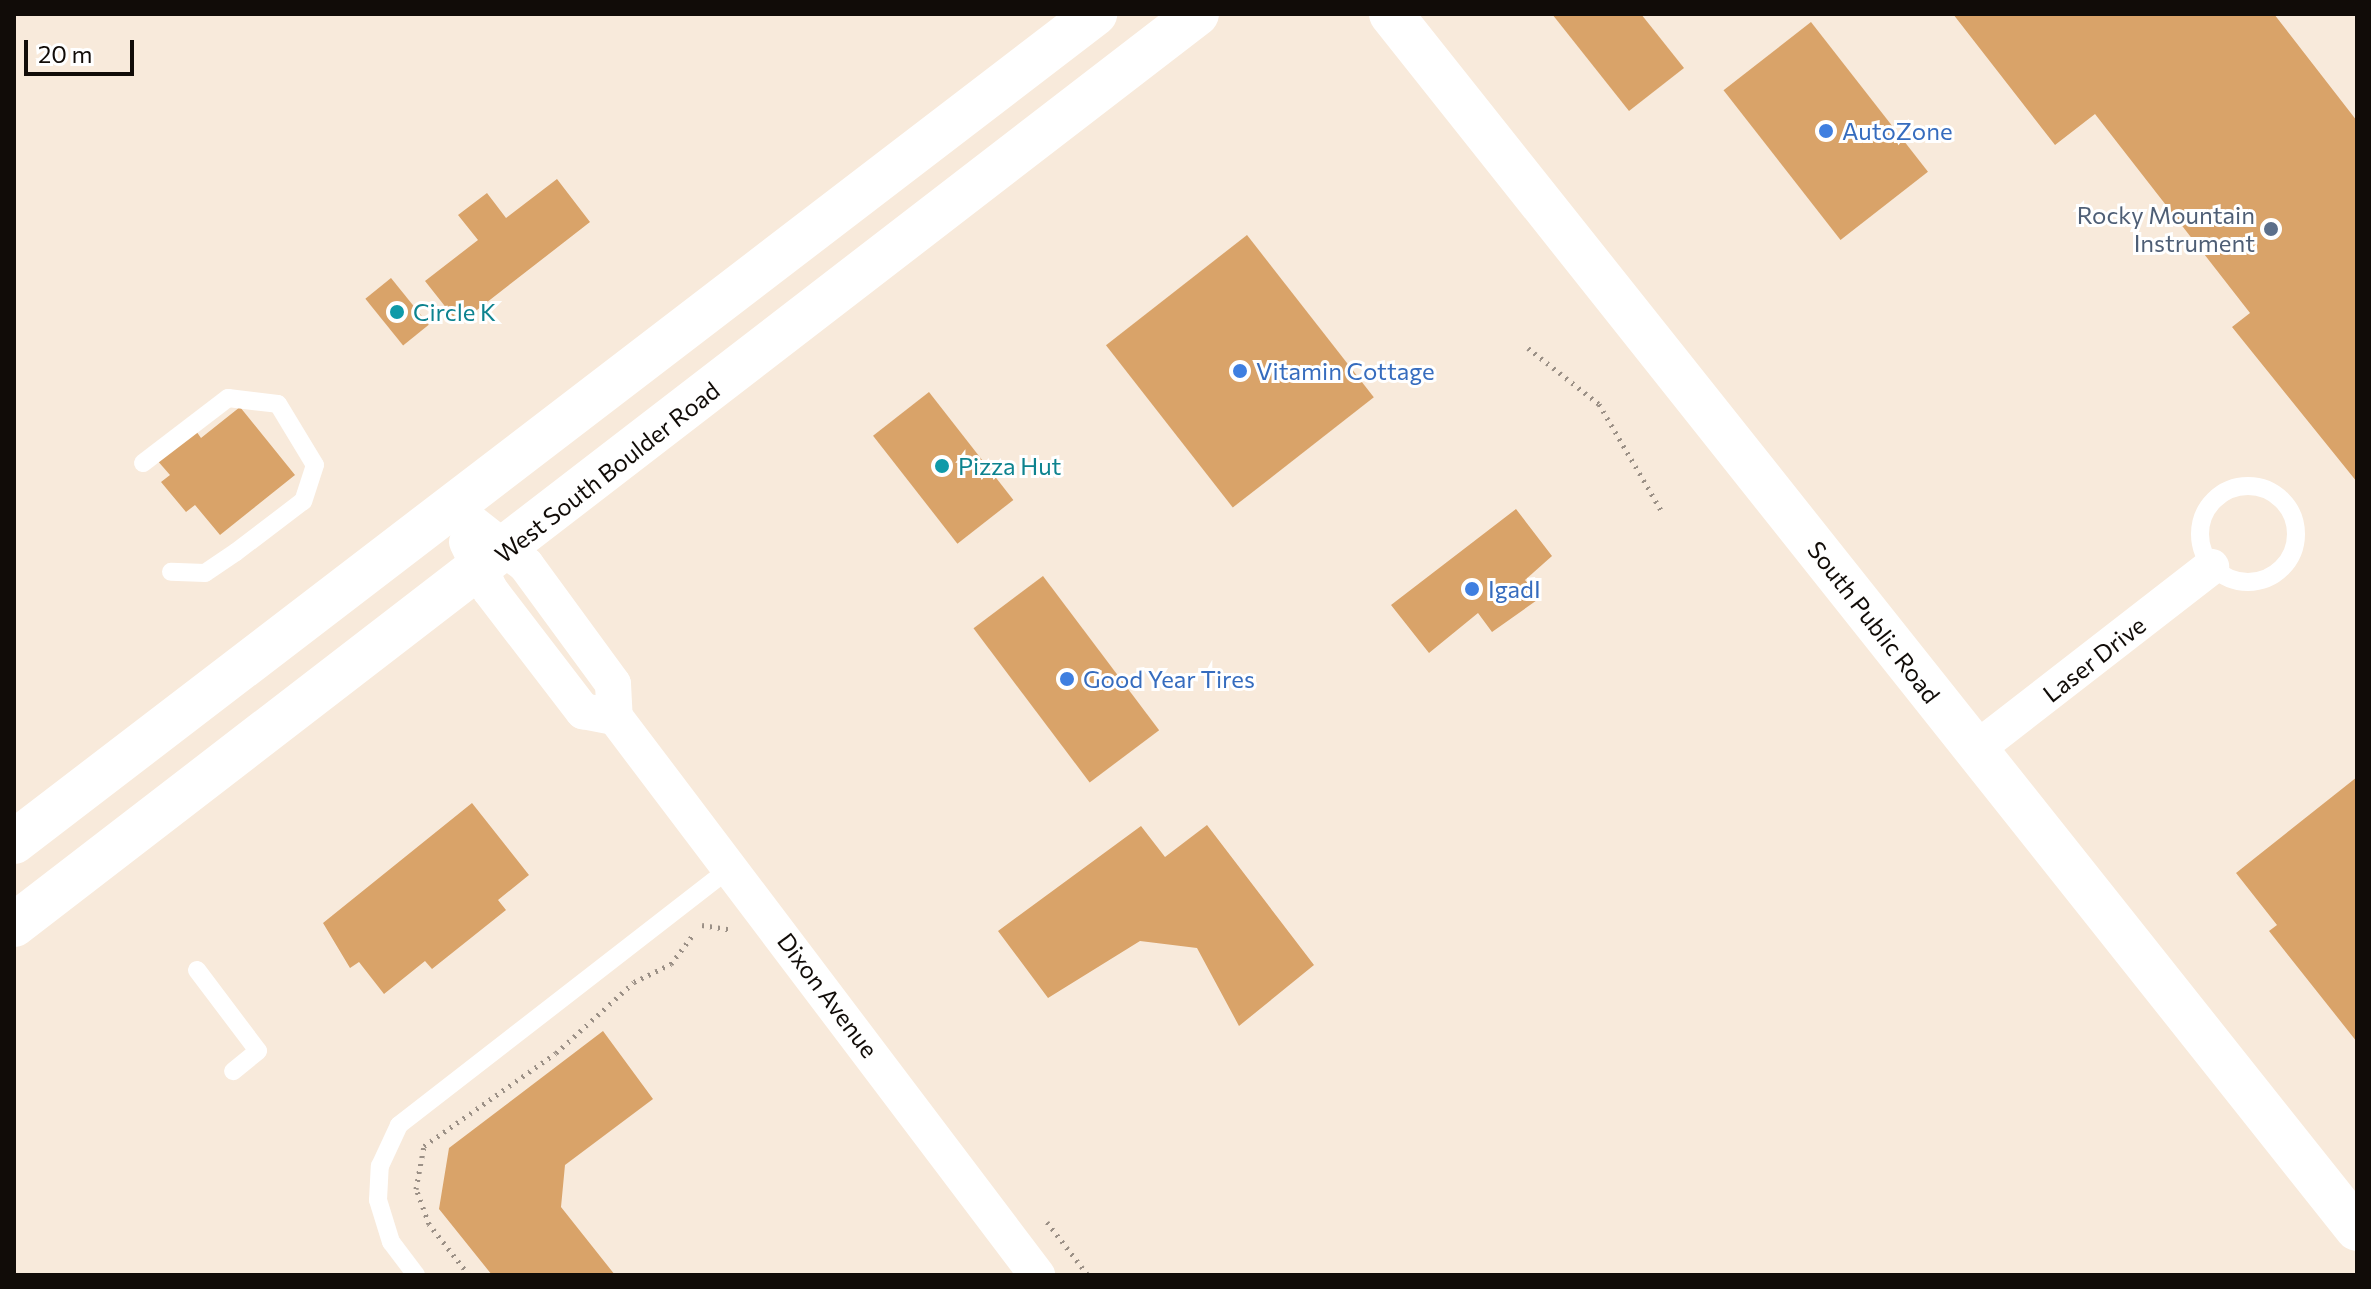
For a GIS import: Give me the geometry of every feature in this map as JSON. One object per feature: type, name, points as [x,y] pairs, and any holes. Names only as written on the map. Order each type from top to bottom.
[{"type":"main road","points":[[14,842],[1095,14]]},
{"type":"main road","name":"West South Boulder Road","points":[[14,925],[495,559],[1197,14]]},
{"type":"main road","name":"South Public Road","points":[[1391,14],[2357,1229]]},
{"type":"street","name":"Dixon Avenue","points":[[453,508],[495,559],[583,711],[615,717],[732,867],[1037,1275]]},
{"type":"street","name":"Laser Drive","points":[[1975,750],[2211,567]]},
{"type":"lane","points":[[143,463],[228,398],[278,404],[315,465],[303,501],[236,552],[205,573],[171,572]]},
{"type":"lane","points":[[2245,485],[2275,493],[2295,516],[2296,547],[2280,573],[2244,584],[2211,567],[2201,531],[2216,497],[2245,485]]},
{"type":"lane","points":[[416,1275],[391,1242],[378,1200],[380,1166],[399,1125],[732,867]]},
{"type":"lane","points":[[197,970],[258,1051],[233,1071]]},
{"type":"path","points":[[1528,348],[1599,404],[1662,512]]},
{"type":"path","points":[[469,1275],[429,1224],[416,1189],[424,1146],[591,1026],[634,982],[671,964],[701,924],[744,932]]},
{"type":"building","points":[[1552,14],[1641,14],[1684,68],[1629,111]]},
{"type":"building","name":"Rocky Mountain Instrument","points":[[1953,14],[2274,14],[2357,121],[2357,482],[2232,327],[2250,313],[2095,114],[2055,145]]},
{"type":"building","name":"AutoZone","points":[[1811,22],[1928,172],[1841,240],[1724,90]]},
{"type":"building","name":"Circle K","points":[[557,179],[590,222],[459,324],[425,281],[478,240],[458,215],[487,193],[506,218]]},
{"type":"building","name":"Vitamin Cottage","points":[[1247,235],[1374,397],[1233,508],[1106,345]]},
{"type":"building","name":"Circle K","points":[[391,278],[429,325],[403,345],[365,299]]},
{"type":"building","name":"Pizza Hut","points":[[929,392],[1013,500],[957,544],[873,436]]},
{"type":"building","points":[[240,407],[295,475],[220,535],[195,505],[186,512],[161,482],[170,475],[156,459],[194,428],[201,438]]},
{"type":"building","name":"IgadI","points":[[1516,509],[1552,556],[1525,580],[1540,598],[1492,632],[1478,613],[1429,653],[1391,605]]},
{"type":"building","name":"Good Year Tires","points":[[1043,576],[1159,730],[1090,782],[974,628]]},
{"type":"building","points":[[2357,777],[2357,1042],[2269,931],[2277,925],[2236,873]]},
{"type":"building","points":[[472,803],[529,875],[498,900],[506,910],[432,969],[425,961],[384,994],[359,962],[350,968],[323,923]]},
{"type":"building","points":[[1207,825],[1314,965],[1239,1026],[1197,948],[1140,941],[1048,998],[998,931],[1141,826],[1165,857]]},
{"type":"building","points":[[603,1031],[653,1099],[565,1165],[561,1207],[615,1275],[492,1275],[439,1209],[449,1148]]},
{"type":"place","name":"AutoZone","points":[[1826,131]]},
{"type":"place","name":"Rocky Mountain Instrument","points":[[2271,229]]},
{"type":"place","name":"Circle K","points":[[397,312]]},
{"type":"place","name":"Vitamin Cottage","points":[[1240,371]]},
{"type":"place","name":"Pizza Hut","points":[[942,466]]},
{"type":"place","name":"IgadI","points":[[1472,589]]},
{"type":"place","name":"Good Year Tires","points":[[1067,679]]}]
